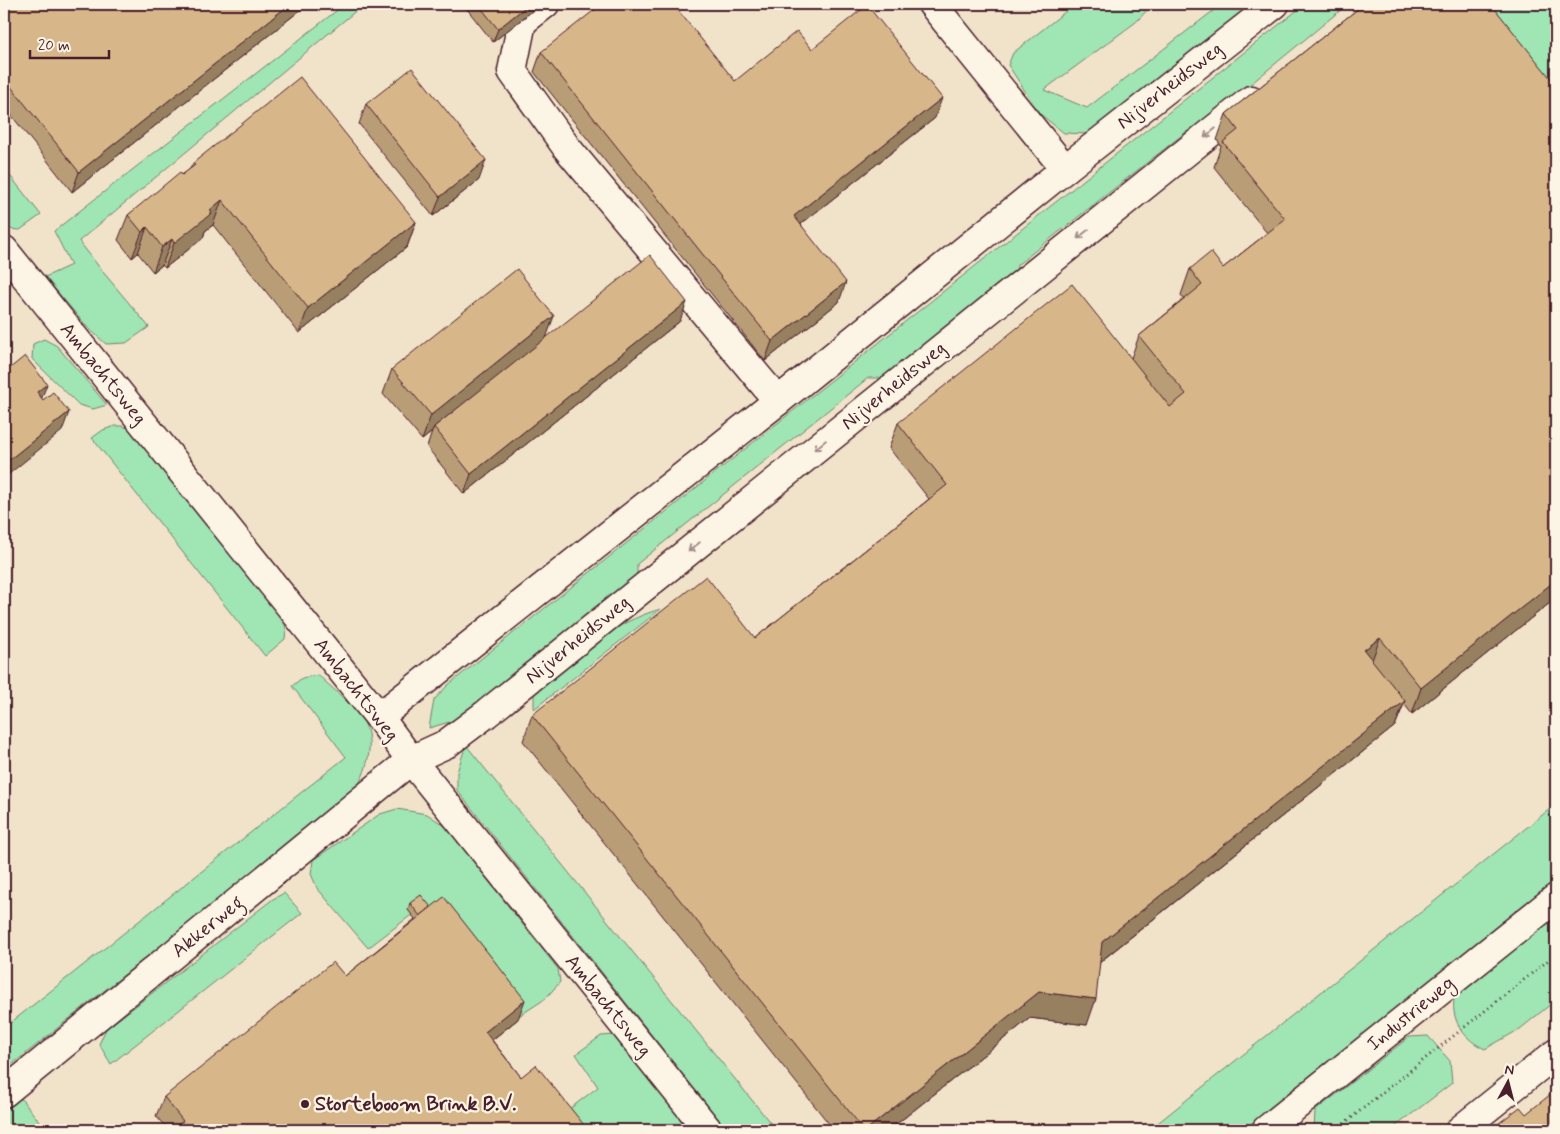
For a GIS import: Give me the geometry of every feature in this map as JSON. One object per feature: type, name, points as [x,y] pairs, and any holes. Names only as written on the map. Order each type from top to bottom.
[{"type":"street","points":[[545,4],[522,22],[512,71],[567,148],[778,401]]},
{"type":"street","points":[[932,4],[1066,169]]},
{"type":"street","name":"Nijverheidsweg","points":[[380,717],[1275,4]]},
{"type":"street","name":"Nijverheidsweg","points":[[411,760],[446,744],[486,714],[1270,84]]},
{"type":"street","name":"Ambachtsweg","points":[[4,250],[380,717],[411,760],[708,1130]]},
{"type":"street","name":"Akkerweg","points":[[4,1093],[411,760]]},
{"type":"street","name":"Industrieweg","points":[[1266,1130],[1293,1122],[1556,898]]},
{"type":"street","points":[[1460,1130],[1556,1053]]},
{"type":"path","points":[[1336,1130],[1556,954]]},
{"type":"shaded area","points":[[4,4],[1556,4],[1556,1130],[4,1130]]},
{"type":"green space","points":[[345,4],[364,4],[79,241],[149,327],[126,343],[106,344],[87,327],[45,277],[71,265],[54,231]]},
{"type":"green space","points":[[1075,4],[1153,4],[1136,22],[1044,90],[1087,108],[1222,4],[1257,4],[1089,134],[1064,133],[1040,114],[1008,65],[1013,53]]},
{"type":"green space","points":[[1305,4],[1348,4],[1196,129],[1186,132],[1017,265],[1016,273],[882,378],[868,378],[637,564],[637,580],[486,696],[463,718],[429,728],[434,700],[448,685]]},
{"type":"green space","points":[[1462,4],[1556,4],[1556,119]]},
{"type":"green space","points":[[4,168],[41,215],[20,230],[9,229],[4,223]]},
{"type":"green space","points":[[44,339],[57,346],[107,405],[93,409],[79,405],[32,359],[33,344]]},
{"type":"green space","points":[[115,426],[123,426],[132,430],[284,620],[286,629],[285,639],[265,656],[92,438],[103,430]]},
{"type":"green space","points":[[661,609],[534,709],[534,688],[610,632],[643,615]]},
{"type":"green space","points":[[318,675],[360,716],[368,733],[369,752],[367,762],[361,781],[356,789],[4,1071],[4,1028],[346,757],[292,686],[302,678]]},
{"type":"green space","points":[[466,745],[776,1130],[727,1130],[457,790],[457,772]]},
{"type":"green space","points":[[1556,804],[1556,879],[1244,1130],[1149,1130]]},
{"type":"green space","points":[[397,809],[427,814],[445,826],[558,969],[560,982],[545,999],[519,1016],[427,903],[368,948],[317,888],[311,874],[313,860],[380,814]]},
{"type":"green space","points":[[284,893],[302,913],[111,1064],[99,1044],[106,1029],[273,899]]},
{"type":"green space","points":[[1556,917],[1556,1000],[1520,1029],[1485,1049],[1471,1041],[1457,1023],[1454,999]]},
{"type":"green space","points":[[615,1035],[690,1130],[542,1130],[598,1087],[576,1054],[601,1036]]},
{"type":"green space","points":[[1428,1036],[1450,1061],[1452,1083],[1391,1130],[1314,1130],[1315,1111],[1409,1037]]},
{"type":"green space","points":[[19,1096],[39,1121],[27,1130],[4,1130],[4,1108]]},
{"type":"building","points":[[4,4],[290,4],[79,172],[4,78]]},
{"type":"building","points":[[478,4],[529,4],[498,29]]},
{"type":"building","points":[[602,4],[673,4],[735,81],[797,31],[812,49],[867,5],[942,98],[794,216],[846,282],[772,341],[541,52]]},
{"type":"building","points":[[1364,4],[1491,4],[1556,85],[1556,580],[1421,688],[1380,638],[1364,650],[1405,701],[1102,942],[1096,999],[1039,992],[864,1130],[532,715],[706,576],[755,638],[947,485],[898,423],[1072,284],[1170,407],[1186,394],[1139,336],[1202,285],[1190,269],[1211,252],[1223,268],[1285,219],[1223,142],[1238,130],[1226,114]]},
{"type":"building","points":[[412,68],[486,160],[440,197],[366,104]]},
{"type":"building","points":[[300,77],[416,222],[308,308],[222,200],[210,210],[212,213],[174,243],[172,239],[162,247],[147,227],[142,232],[128,215],[180,172],[182,175],[195,165],[193,163]]},
{"type":"building","points":[[650,255],[687,302],[471,474],[434,427]]},
{"type":"building","points":[[517,269],[554,316],[431,415],[392,369]]},
{"type":"building","points":[[25,356],[47,384],[37,392],[43,400],[53,392],[69,412],[4,464],[4,373]]},
{"type":"building","points":[[421,895],[431,907],[420,916],[410,903]]},
{"type":"building","points":[[444,897],[525,1000],[485,1032],[521,1077],[536,1065],[588,1130],[171,1130],[183,1121],[164,1097],[333,962],[345,976]]},
{"type":"building","points":[[1556,1090],[1556,1130],[1490,1130],[1520,1107],[1526,1114]]},
{"type":"place","name":"Storteboom Brink B.V.","points":[[305,1104]]}]
